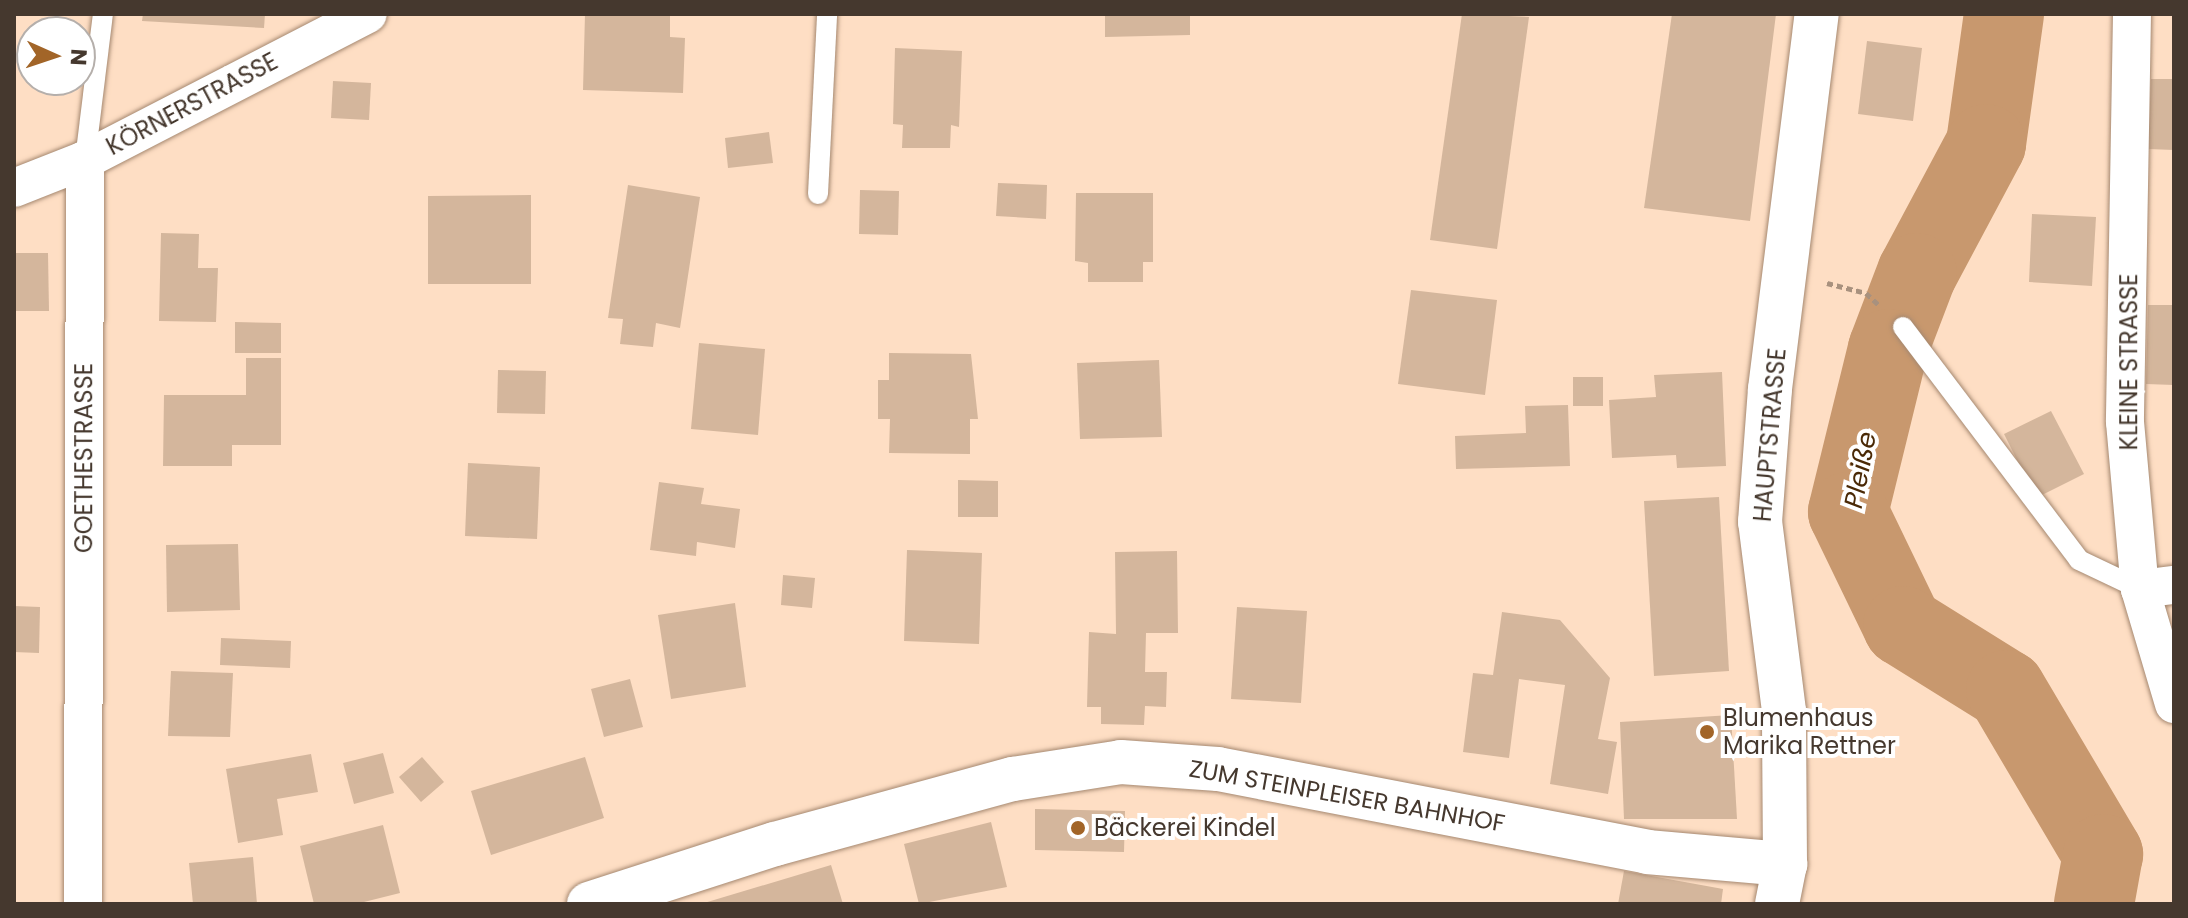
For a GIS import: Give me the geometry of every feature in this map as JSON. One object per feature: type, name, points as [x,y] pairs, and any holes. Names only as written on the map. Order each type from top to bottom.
[{"type":"street","name":"KÖRNERSTRASSE","points":[[14,188],[85,160],[368,14]]},
{"type":"street","name":"HAUPTSTRASSE","points":[[1781,884],[1784,711],[1760,522],[1770,389],[1817,14]]},
{"type":"street","name":"KLEINE STRASSE","points":[[2132,14],[2125,422],[2157,587],[2174,704]]},
{"type":"street","name":"GOETHESTRASSE","points":[[83,904],[85,160]]},
{"type":"street","name":"ZUM STEINPLEISER BAHNHOF","points":[[589,904],[775,844],[1013,779],[1121,762],[1218,769],[1647,852],[1781,884]]},
{"type":"lane","name":"GOETHESTRASSE","points":[[85,160],[103,14]]},
{"type":"lane","points":[[818,194],[827,14]]},
{"type":"lane","points":[[1903,327],[2079,560],[2157,587]]},
{"type":"building","points":[[143,14],[265,14],[264,28],[142,21]]},
{"type":"building","points":[[585,14],[670,14],[670,37],[685,38],[683,93],[583,90]]},
{"type":"building","points":[[1105,14],[1190,14],[1190,35],[1105,37]]},
{"type":"building","points":[[1462,14],[1529,17],[1497,249],[1430,240]]},
{"type":"building","points":[[1672,14],[1776,14],[1750,221],[1644,208]]},
{"type":"building","points":[[1867,41],[1922,48],[1913,121],[1858,114]]},
{"type":"building","points":[[895,48],[962,51],[959,127],[951,125],[950,148],[902,148],[903,125],[893,124]]},
{"type":"building","points":[[2151,79],[2174,79],[2174,150],[2148,149]]},
{"type":"building","points":[[333,81],[371,83],[369,120],[331,118]]},
{"type":"building","points":[[769,132],[773,163],[728,168],[725,138]]},
{"type":"building","points":[[998,183],[1047,185],[1046,219],[996,216]]},
{"type":"building","points":[[628,185],[700,197],[680,328],[656,323],[653,347],[620,344],[623,319],[608,318]]},
{"type":"building","points":[[860,190],[899,191],[898,235],[859,234]]},
{"type":"building","points":[[1076,193],[1153,193],[1153,262],[1143,262],[1143,282],[1088,282],[1088,263],[1075,261]]},
{"type":"building","points":[[531,195],[531,284],[428,284],[428,196]]},
{"type":"building","points":[[2032,214],[2096,217],[2092,286],[2029,282]]},
{"type":"building","points":[[161,233],[199,234],[198,268],[218,268],[216,322],[159,321]]},
{"type":"building","points":[[14,253],[48,253],[49,311],[14,311]]},
{"type":"building","points":[[1411,290],[1497,300],[1485,395],[1398,384]]},
{"type":"building","points":[[2148,305],[2174,305],[2174,385],[2146,384]]},
{"type":"building","points":[[235,322],[281,323],[281,353],[235,353]]},
{"type":"building","points":[[699,343],[765,349],[758,435],[691,429]]},
{"type":"building","points":[[889,353],[971,354],[978,419],[970,419],[970,454],[889,453],[890,419],[878,419],[878,380],[889,380]]},
{"type":"building","points":[[246,358],[281,358],[281,445],[232,445],[232,466],[163,466],[164,395],[246,395]]},
{"type":"building","points":[[1159,360],[1162,437],[1080,439],[1077,363]]},
{"type":"building","points":[[498,370],[546,371],[545,414],[497,413]]},
{"type":"building","points":[[1722,372],[1726,466],[1677,468],[1676,455],[1612,458],[1609,400],[1656,397],[1654,375]]},
{"type":"building","points":[[1573,377],[1603,377],[1603,406],[1573,406]]},
{"type":"building","points":[[1568,405],[1570,466],[1456,469],[1455,436],[1526,433],[1525,406]]},
{"type":"building","points":[[2051,411],[2084,474],[2036,498],[2004,434]]},
{"type":"building","points":[[468,463],[540,467],[537,539],[465,536]]},
{"type":"building","points":[[958,480],[998,481],[998,517],[958,517]]},
{"type":"building","points":[[659,482],[704,488],[701,504],[740,509],[735,548],[697,542],[696,556],[650,550]]},
{"type":"building","points":[[1719,497],[1729,671],[1654,676],[1644,501]]},
{"type":"building","points":[[238,544],[240,610],[167,612],[166,545]]},
{"type":"building","points":[[907,550],[982,553],[979,644],[904,641]]},
{"type":"building","points":[[1177,551],[1178,633],[1146,633],[1145,672],[1167,672],[1166,707],[1145,706],[1144,725],[1101,724],[1101,707],[1087,707],[1089,632],[1116,634],[1115,552]]},
{"type":"building","points":[[783,575],[815,578],[812,608],[781,605]]},
{"type":"building","points":[[735,603],[746,687],[671,699],[658,615]]},
{"type":"building","points":[[14,606],[40,607],[39,653],[14,652]]},
{"type":"building","points":[[1237,607],[1307,611],[1301,703],[1231,699]]},
{"type":"building","points":[[1502,612],[1560,620],[1610,678],[1598,739],[1617,742],[1608,794],[1550,784],[1565,685],[1519,679],[1509,758],[1463,752],[1473,673],[1493,675]]},
{"type":"building","points":[[221,638],[291,641],[290,668],[220,665]]},
{"type":"building","points":[[171,671],[233,673],[230,737],[168,736]]},
{"type":"building","points":[[630,679],[643,727],[604,737],[591,689]]},
{"type":"building","points":[[1731,715],[1737,819],[1624,819],[1620,722]]},
{"type":"building","points":[[383,753],[394,793],[354,804],[343,763]]},
{"type":"building","points":[[311,754],[318,792],[277,799],[283,835],[238,843],[226,769]]},
{"type":"building","points":[[422,757],[444,782],[421,802],[399,777]]},
{"type":"building","points":[[585,757],[604,818],[491,855],[471,791]]},
{"type":"building","points":[[1035,809],[1125,811],[1124,852],[1035,850]]},
{"type":"building","points":[[991,822],[1007,887],[919,904],[904,844]]},
{"type":"building","points":[[383,825],[400,893],[356,904],[314,904],[300,846]]},
{"type":"building","points":[[253,857],[257,904],[193,904],[189,863]]},
{"type":"building","points":[[831,865],[843,904],[704,904],[704,903]]},
{"type":"building","points":[[1624,871],[1723,889],[1721,904],[1618,904]]},
{"type":"waterway","name":"Pleiße","points":[[2004,14],[1986,144],[1917,273],[1888,349],[1848,512],[1903,626],[2006,690],[2103,854],[2094,904]]},
{"type":"place","name":"Blumenhaus Marika Rettner","points":[[1707,732]]},
{"type":"place","name":"Bäckerei Kindel","points":[[1078,828]]}]
